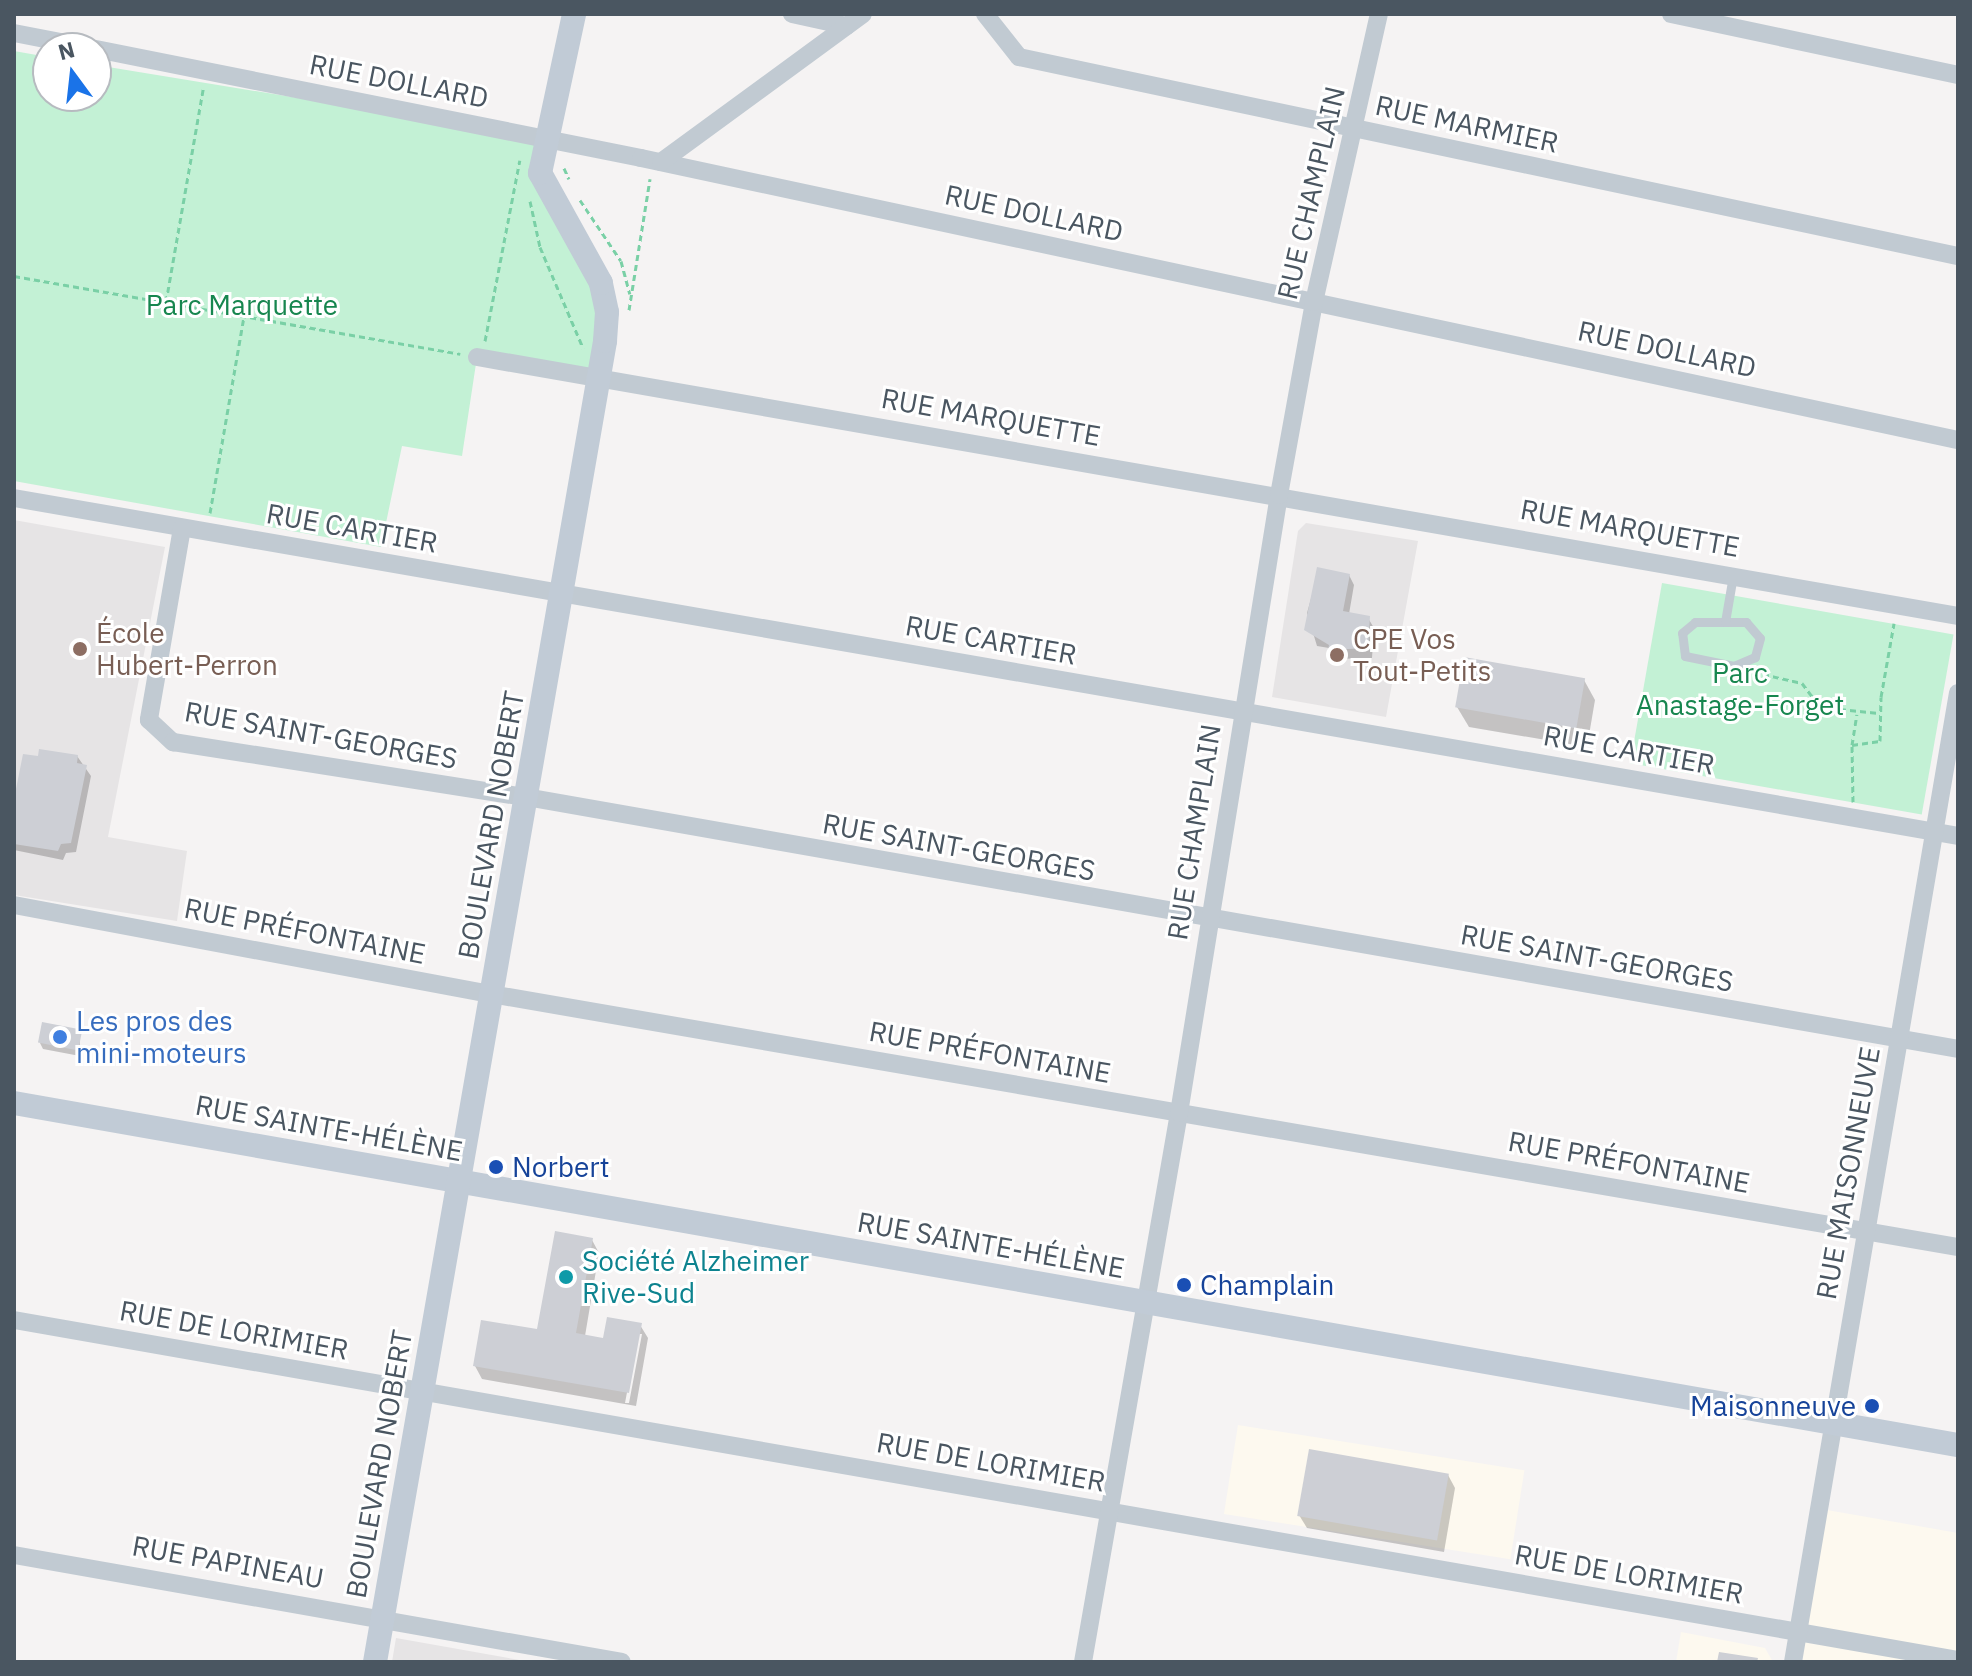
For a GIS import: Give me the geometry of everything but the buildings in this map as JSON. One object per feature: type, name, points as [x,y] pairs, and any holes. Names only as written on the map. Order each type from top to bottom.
[{"type":"street","name":"BOULEVARD NOBERT","points":[[375,1662],[599,379],[607,312],[601,283],[540,173],[574,14]]},
{"type":"street","points":[[792,14],[847,26]]},
{"type":"street","points":[[656,170],[863,14]]},
{"type":"street","name":"RUE MARMIER","points":[[985,14],[1019,57],[1958,256]]},
{"type":"street","name":"RUE CHAMPLAIN","points":[[1083,1662],[1179,1113],[1240,712],[1314,302],[1379,14]]},
{"type":"street","points":[[1671,14],[1958,75]]},
{"type":"street","name":"RUE DOLLARD","points":[[112,52],[548,139],[656,170],[1314,302],[1958,440]]},
{"type":"street","name":"RUE MARQUETTE","points":[[477,357],[1958,616]]},
{"type":"street","name":"RUE CARTIER","points":[[14,498],[1958,836]]},
{"type":"street","name":"RUE SAINT-GEORGES","points":[[182,528],[149,720],[173,742],[526,797],[1209,920],[1958,1049]]},
{"type":"street","name":"RUE MAISONNEUVE","points":[[1793,1662],[1958,693]]},
{"type":"street","name":"RUE PRÉFONTAINE","points":[[14,905],[491,994],[1958,1247]]},
{"type":"street","name":"RUE SAINTE-HÉLÈNE","points":[[14,1103],[1958,1445]]},
{"type":"street","name":"RUE DE LORIMIER","points":[[14,1320],[1958,1660]]},
{"type":"street","name":"RUE PAPINEAU","points":[[14,1555],[383,1617],[622,1662]]},
{"type":"lane","points":[[1725,622],[1733,575]]},
{"type":"lane","points":[[1695,622],[1725,622],[1746,622],[1760,638],[1755,657],[1734,666],[1685,656],[1682,633],[1695,622]]},
{"type":"path","points":[[166,302],[207,71]]},
{"type":"path","points":[[14,276],[477,357],[486,339],[522,154]]},
{"type":"path","points":[[564,168],[575,193],[621,261],[631,298]]},
{"type":"path","points":[[626,325],[656,170]]},
{"type":"path","points":[[207,532],[244,316]]},
{"type":"path","points":[[1852,745],[1880,741],[1881,713],[1897,605]]},
{"type":"path","points":[[1755,657],[1763,674],[1802,683],[1820,707],[1881,713]]},
{"type":"path","points":[[1854,817],[1852,745],[1858,713]]},
{"type":"shaded area","name":"École Hubert-Perron","points":[[14,520],[165,547],[108,837],[187,851],[177,921],[14,895]]},
{"type":"shaded area","name":"CPE Vos Tout-Petits","points":[[1306,523],[1418,541],[1386,717],[1272,697],[1298,531]]},
{"type":"shaded area","points":[[1238,1425],[1524,1470],[1510,1559],[1224,1514]]},
{"type":"shaded area","points":[[1827,1510],[1958,1533],[1958,1662],[1799,1662]]},
{"type":"shaded area","points":[[1681,1632],[1765,1648],[1773,1662],[1676,1662]]},
{"type":"shaded area","points":[[396,1638],[531,1662],[392,1662]]},
{"type":"green space","name":"Parc Marquette","points":[[14,51],[32,54],[32,112],[112,112],[112,68],[548,139],[538,183],[590,273],[605,341],[599,379],[477,357],[462,456],[402,446],[381,547],[14,481]]},
{"type":"green space","name":"Parc Anastage-Forget","points":[[1662,583],[1954,634],[1922,815],[1630,763]]},
{"type":"place","name":"École Hubert-Perron","points":[[80,649]]},
{"type":"place","name":"CPE Vos Tout-Petits","points":[[1337,655]]},
{"type":"place","name":"Les pros des mini-moteurs","points":[[60,1037]]},
{"type":"place","name":"Norbert","points":[[496,1167]]},
{"type":"place","name":"Société Alzheimer Rive-Sud","points":[[566,1277]]},
{"type":"place","name":"Champlain","points":[[1184,1285]]},
{"type":"place","name":"Maisonneuve","points":[[1872,1406]]}]
